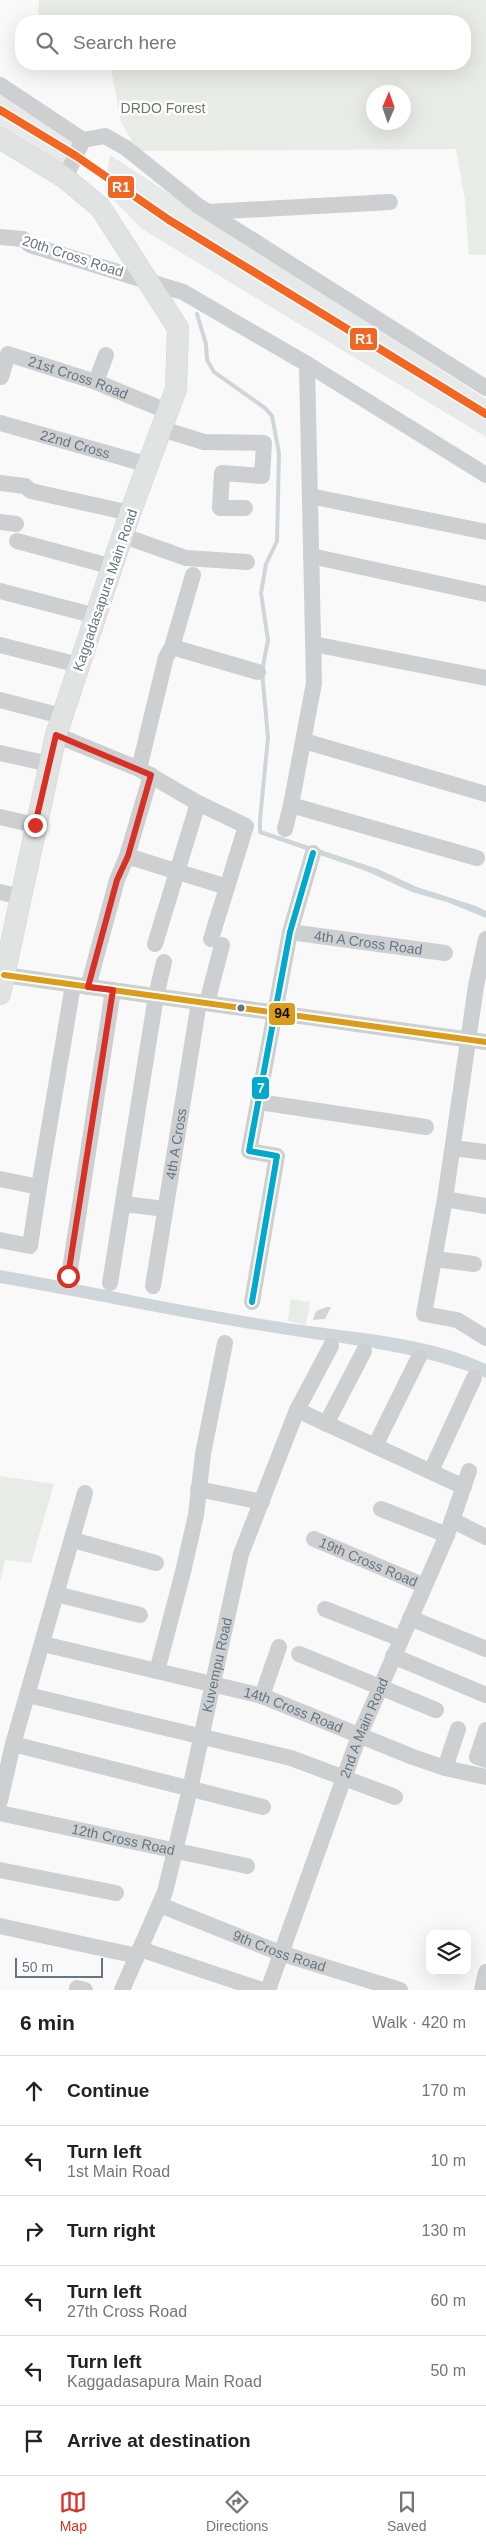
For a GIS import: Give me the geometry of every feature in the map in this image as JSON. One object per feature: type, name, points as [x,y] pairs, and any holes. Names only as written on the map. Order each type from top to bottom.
[{"type":"main road","name":"Kaggadasapura Main Road","points":[[0,138],[65,178],[100,207],[125,242],[145,279],[178,328],[176,389],[166,421],[130,513],[124,536],[59,726],[35,825],[21,897],[6,943],[2,984]]},
{"type":"street","points":[[0,85],[83,140],[105,136],[126,148],[208,212],[486,388]]},
{"type":"street","points":[[65,178],[83,140]]},
{"type":"street","points":[[208,212],[390,202]]},
{"type":"street","name":"20th Cross Road","points":[[0,237],[23,239],[30,245],[183,292],[307,364],[486,475]]},
{"type":"street","name":"21st Cross Road","points":[[1,377],[8,354],[96,382],[204,442],[264,443],[262,476],[222,473],[220,508],[245,508]]},
{"type":"street","points":[[96,382],[106,355]]},
{"type":"street","points":[[285,829],[314,683],[307,364]]},
{"type":"street","name":"22nd Cross","points":[[0,423],[149,465]]},
{"type":"street","points":[[0,482],[25,486],[30,491],[130,513]]},
{"type":"street","points":[[310,496],[486,532]]},
{"type":"street","points":[[124,536],[186,558],[247,562]]},
{"type":"street","points":[[17,541],[113,567]]},
{"type":"street","points":[[311,556],[486,594]]},
{"type":"street","points":[[0,1240],[30,1246],[38,1187],[81,986],[117,880],[128,856],[166,657],[172,647],[193,575]]},
{"type":"street","points":[[0,591],[96,616]]},
{"type":"street","points":[[313,644],[486,678]]},
{"type":"street","points":[[0,645],[79,665]]},
{"type":"street","points":[[172,647],[258,672]]},
{"type":"street","points":[[0,700],[59,726],[198,803],[155,944]]},
{"type":"street","points":[[304,741],[486,794]]},
{"type":"street","points":[[0,753],[49,764]]},
{"type":"street","name":"4th A Cross","points":[[153,1286],[165,1209],[203,1002],[227,887],[246,826],[198,803]]},
{"type":"street","points":[[291,805],[477,858]]},
{"type":"street","points":[[0,817],[35,825]]},
{"type":"street","points":[[252,1302],[277,1156],[248,1152],[290,932],[313,853]]},
{"type":"street","points":[[128,856],[227,887]]},
{"type":"street","points":[[0,892],[21,897]]},
{"type":"street","name":"4th A Cross Road","points":[[290,932],[445,953]]},
{"type":"street","points":[[486,939],[467,1040],[446,1199],[424,1314],[457,1320],[486,1338]]},
{"type":"street","points":[[110,1283],[156,996],[164,962]]},
{"type":"street","points":[[2,984],[81,986],[486,1042]]},
{"type":"street","points":[[68,1276],[113,990]]},
{"type":"street","points":[[259,1102],[426,1127]]},
{"type":"street","points":[[453,1148],[486,1152]]},
{"type":"street","points":[[0,1179],[38,1187]]},
{"type":"street","points":[[446,1199],[486,1206]]},
{"type":"street","points":[[124,1204],[165,1209]]},
{"type":"street","points":[[435,1259],[474,1264]]},
{"type":"street","points":[[157,1671],[196,1515],[198,1488],[225,1343]]},
{"type":"street","name":"Kuvempu Road","points":[[122,1990],[160,1905],[176,1850],[242,1554],[297,1410],[331,1346]]},
{"type":"street","points":[[326,1424],[364,1351]]},
{"type":"street","points":[[375,1446],[419,1357]]},
{"type":"street","points":[[431,1471],[474,1378]]},
{"type":"street","points":[[297,1410],[464,1487]]},
{"type":"street","name":"2nd A Main Road","points":[[268,1990],[359,1736],[450,1528],[469,1471]]},
{"type":"street","points":[[198,1488],[262,1502]]},
{"type":"street","points":[[0,1801],[13,1744],[85,1493]]},
{"type":"street","points":[[381,1509],[486,1536]]},
{"type":"street","name":"19th Cross Road","points":[[314,1539],[424,1585]]},
{"type":"street","points":[[73,1540],[156,1563]]},
{"type":"street","points":[[56,1594],[140,1614]]},
{"type":"street","points":[[325,1609],[401,1639]]},
{"type":"street","points":[[410,1618],[486,1649]]},
{"type":"street","name":"14th Cross Road","points":[[43,1644],[262,1696],[359,1736],[444,1768],[486,1777]]},
{"type":"street","points":[[262,1696],[280,1647]]},
{"type":"street","points":[[298,1654],[436,1710]]},
{"type":"street","points":[[393,1656],[486,1695]]},
{"type":"street","points":[[28,1695],[291,1758],[344,1776],[396,1797]]},
{"type":"street","points":[[444,1768],[458,1729]]},
{"type":"street","points":[[486,1733],[477,1757],[486,1760]]},
{"type":"street","points":[[13,1744],[262,1807]]},
{"type":"street","name":"12th Cross Road","points":[[0,1813],[247,1866]]},
{"type":"street","points":[[0,1870],[116,1893]]},
{"type":"street","name":"9th Cross Road","points":[[160,1905],[280,1953],[400,1990]]},
{"type":"street","points":[[0,1926],[139,1952],[262,1990]]},
{"type":"street","points":[[482,1990],[486,1972]]},
{"type":"shaded area","points":[[0,95],[74,143],[64,165],[0,126]]},
{"type":"shaded area","points":[[110,155],[486,399],[486,437],[142,229],[105,191]]},
{"type":"shaded area","points":[[279,836],[378,869],[417,887],[476,906],[486,911],[486,918],[447,902],[412,892],[366,871],[277,840]]},
{"type":"shaded area","points":[[0,1270],[241,1315],[409,1340],[461,1354],[486,1364],[486,1378],[439,1362],[391,1351],[220,1324],[0,1283]]},
{"type":"shaded area","points":[[331,1307],[325,1319],[313,1320],[316,1311]]},
{"type":"green space","name":"DRDO Forest","points":[[39,0],[486,0],[486,255],[469,255],[465,200],[456,149],[138,151],[121,122],[111,70],[471,70],[471,15],[38,15]]},
{"type":"green space","points":[[291,1299],[310,1302],[306,1325],[288,1321]]},
{"type":"green space","points":[[0,1476],[54,1484],[31,1563],[5,1560],[0,1582]]},
{"type":"waterway","points":[[197,314],[206,344],[207,360],[214,372],[265,408],[272,416],[279,453],[277,541],[266,564],[261,593],[268,640],[262,671],[268,738],[260,832],[281,839]]},
{"type":"transit line","name":"R1","points":[[0,110],[76,156],[169,220],[486,414]]},
{"type":"transit line","name":"7","points":[[252,1302],[277,1156],[249,1151],[290,932],[313,853]]},
{"type":"transit line","name":"94","points":[[4,975],[486,1042]]},
{"type":"route","points":[[35,825],[56,735],[151,775],[128,856],[117,880],[88,987],[113,990],[68,1276]]}]
